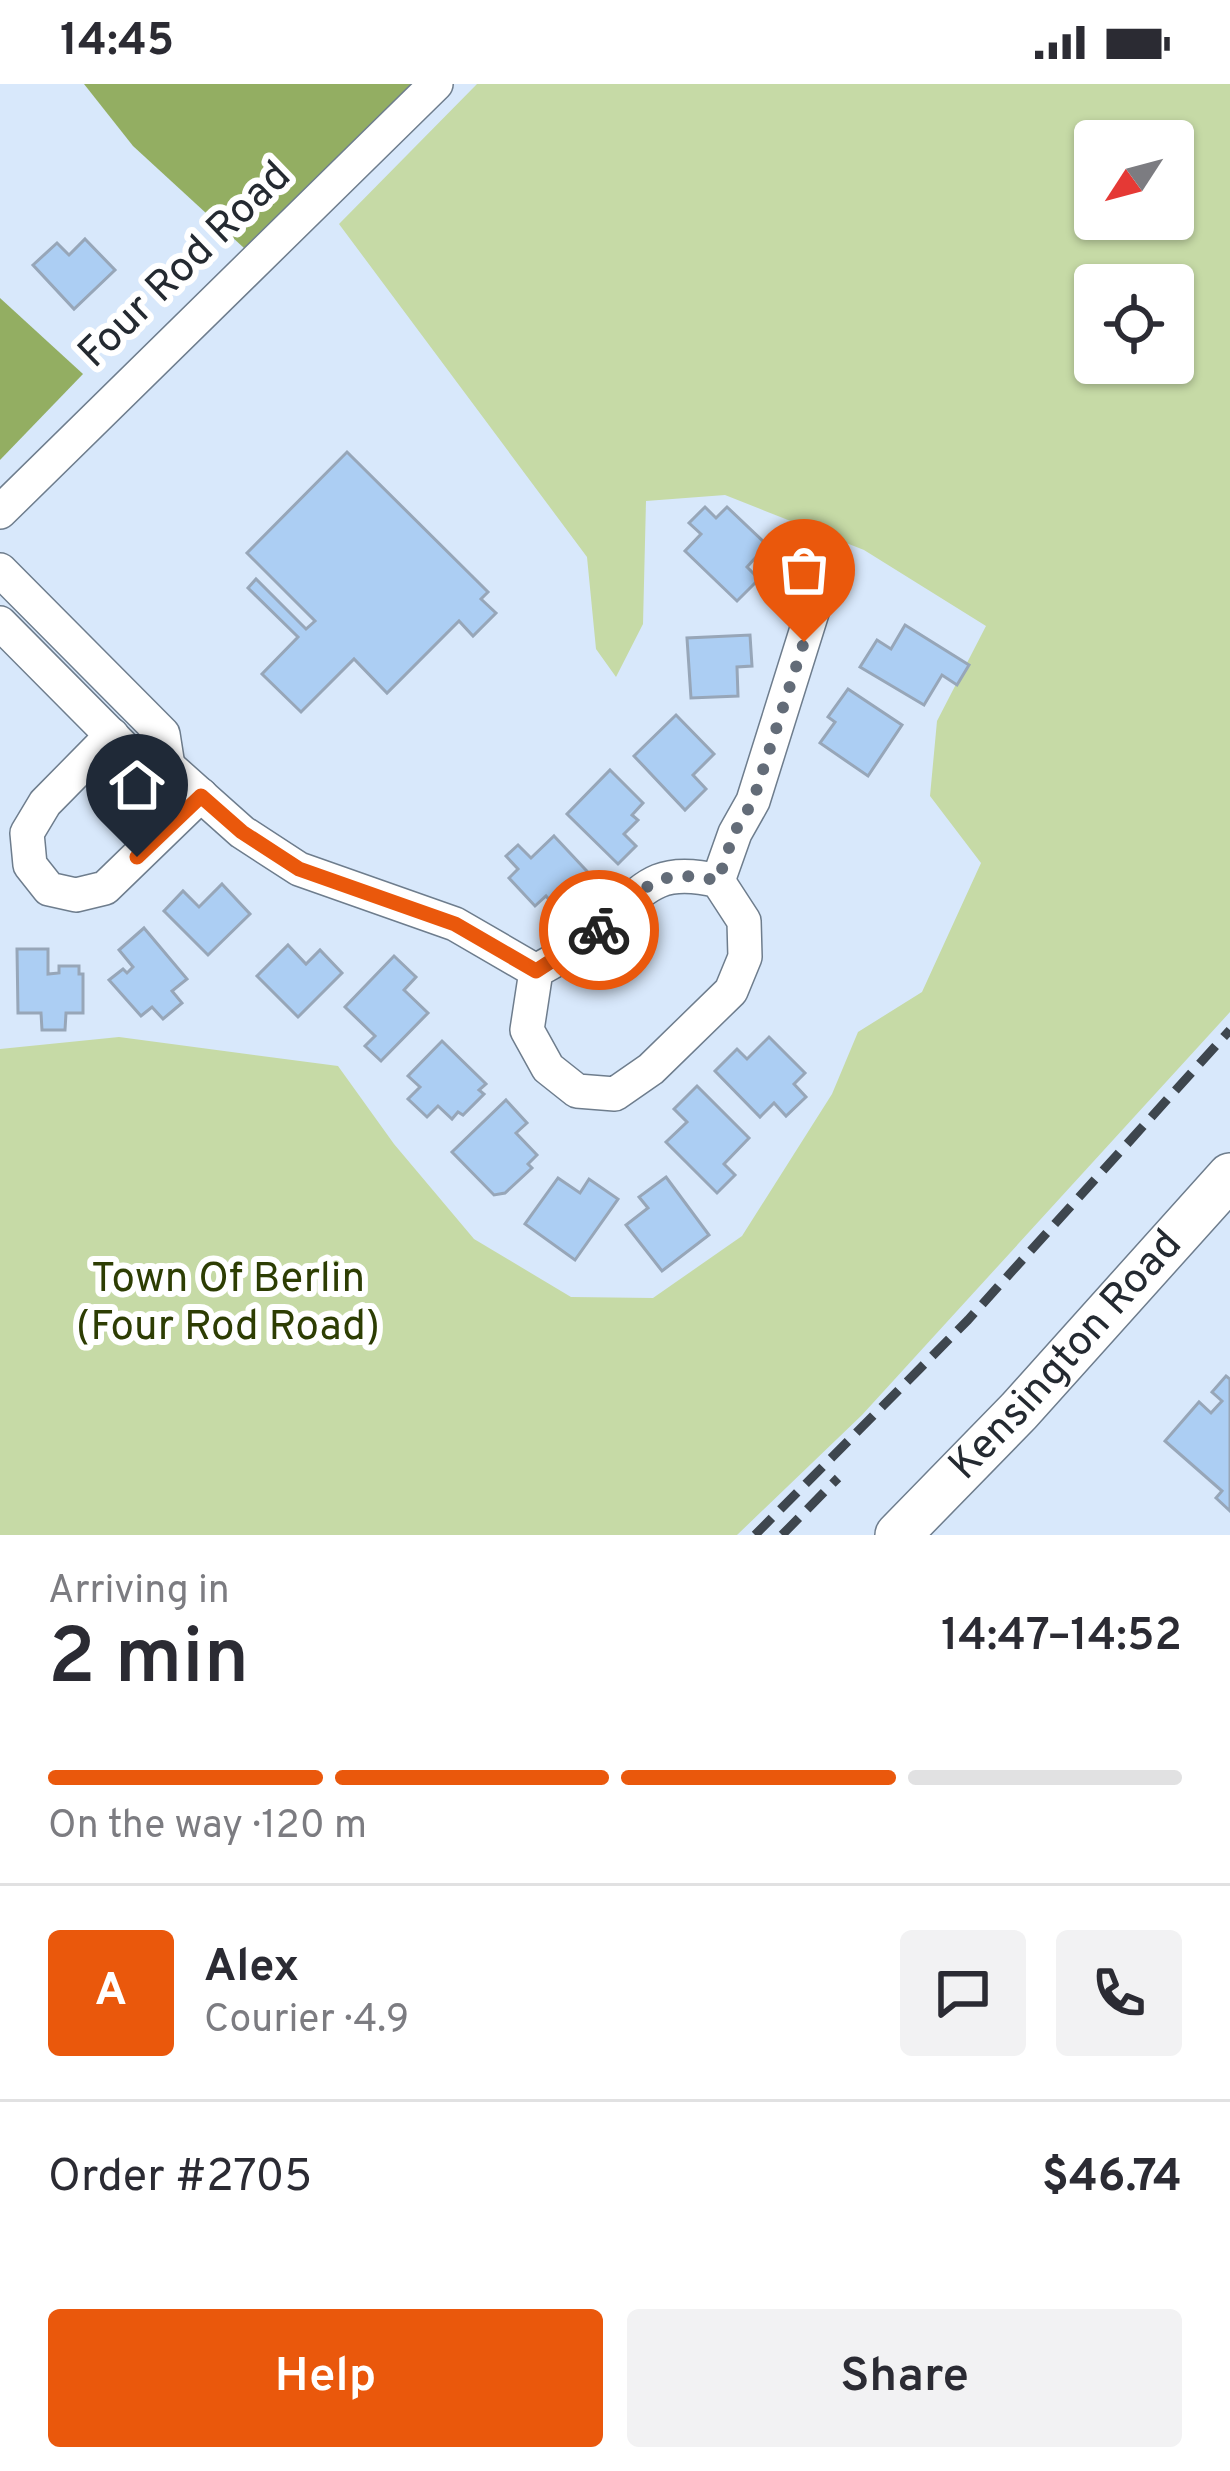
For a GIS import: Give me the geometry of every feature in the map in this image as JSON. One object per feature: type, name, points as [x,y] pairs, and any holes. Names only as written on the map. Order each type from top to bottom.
[{"type":"street","name":"Four Rod Road","points":[[0,512],[436,84]]},
{"type":"street","points":[[0,570],[163,734],[168,766]]},
{"type":"street","points":[[718,881],[734,833],[753,801],[815,603]]},
{"type":"street","points":[[0,622],[131,755],[168,766],[242,832],[299,869],[455,924],[536,971]]},
{"type":"street","points":[[112,735],[45,803],[27,833],[30,865],[49,889],[76,895],[105,888],[201,796]]},
{"type":"street","points":[[688,874],[718,881],[744,922],[745,957],[730,991],[651,1069],[615,1094],[577,1091],[548,1068],[527,1030],[536,971],[590,939],[647,884],[688,874]]},
{"type":"street","name":"Kensington Road","points":[[898,1535],[1019,1411],[1230,1176]]},
{"type":"green space","points":[[84,84],[415,84],[244,248],[133,146]]},
{"type":"green space","name":"Town Of Berlin (Four Rod Road)","points":[[477,84],[1230,84],[1230,1012],[862,1415],[737,1535],[0,1535],[0,1049],[119,1037],[338,1066],[394,1144],[474,1239],[571,1297],[653,1298],[742,1236],[832,1094],[858,1032],[922,992],[981,863],[930,796],[937,721],[986,626],[864,550],[725,495],[646,501],[643,624],[616,677],[596,649],[587,557],[339,224]]},
{"type":"green space","points":[[0,298],[83,374],[0,460]]},
{"type":"building","points":[[85,239],[115,270],[74,309],[33,265],[57,243],[69,255]]},
{"type":"building","points":[[347,452],[488,592],[481,599],[496,613],[473,636],[459,621],[387,693],[354,659],[301,712],[262,674],[298,637],[248,588],[256,579],[306,629],[315,621],[247,553]]},
{"type":"building","points":[[705,507],[716,518],[727,507],[767,545],[747,567],[759,579],[737,601],[685,551],[701,534],[689,523]]},
{"type":"building","points":[[905,625],[969,665],[957,685],[942,675],[924,705],[860,667],[877,640],[891,649]]},
{"type":"building","points":[[750,635],[752,666],[737,667],[738,696],[691,698],[687,638]]},
{"type":"building","points":[[848,689],[902,725],[868,776],[820,743],[835,722],[828,717]]},
{"type":"building","points":[[676,715],[714,754],[693,775],[706,789],[685,810],[634,756]]},
{"type":"building","points":[[610,770],[643,803],[632,815],[638,820],[624,834],[636,846],[618,864],[567,814]]},
{"type":"building","points":[[554,836],[598,883],[575,905],[562,891],[551,902],[546,896],[535,906],[509,878],[518,869],[506,856],[518,845],[531,858]]},
{"type":"building","points":[[222,884],[250,914],[208,955],[164,911],[183,891],[199,907]]},
{"type":"building","points":[[144,928],[187,979],[172,991],[182,1003],[163,1019],[152,1007],[141,1016],[109,980],[133,967],[119,950]]},
{"type":"building","points":[[288,945],[306,964],[320,950],[342,973],[298,1017],[257,976]]},
{"type":"building","points":[[17,949],[48,949],[48,974],[59,973],[59,966],[79,966],[83,1013],[66,1013],[65,1030],[42,1030],[41,1013],[18,1013]]},
{"type":"building","points":[[394,956],[416,977],[404,990],[428,1013],[381,1061],[365,1046],[375,1036],[345,1007]]},
{"type":"building","points":[[769,1037],[805,1073],[794,1084],[806,1097],[786,1116],[774,1103],[760,1117],[715,1071],[737,1049],[747,1059]]},
{"type":"building","points":[[442,1041],[486,1084],[479,1090],[484,1094],[463,1115],[458,1112],[452,1119],[438,1106],[427,1117],[408,1099],[420,1087],[408,1076]]},
{"type":"building","points":[[697,1086],[749,1138],[724,1164],[735,1175],[717,1193],[666,1142],[687,1122],[674,1109]]},
{"type":"building","points":[[506,1100],[527,1123],[516,1133],[537,1155],[528,1164],[532,1168],[505,1193],[494,1195],[452,1152]]},
{"type":"building","points":[[666,1177],[709,1235],[662,1271],[626,1225],[648,1208],[639,1197]]},
{"type":"building","points":[[558,1178],[580,1193],[589,1179],[618,1199],[575,1260],[525,1224]]},
{"type":"building","points":[[1226,1376],[1230,1379],[1230,1511],[1216,1498],[1222,1491],[1165,1441],[1199,1402],[1211,1413],[1222,1401],[1212,1392]]},
{"type":"railway","points":[[755,1535],[968,1320],[1230,1030]]},
{"type":"railway","points":[[782,1535],[838,1478]]},
{"type":"way so far","points":[[599,930],[647,884],[688,874],[718,881],[734,833],[753,801],[804,642]]},
{"type":"route","points":[[137,857],[201,796],[242,832],[299,869],[455,924],[536,971],[599,930]]}]
